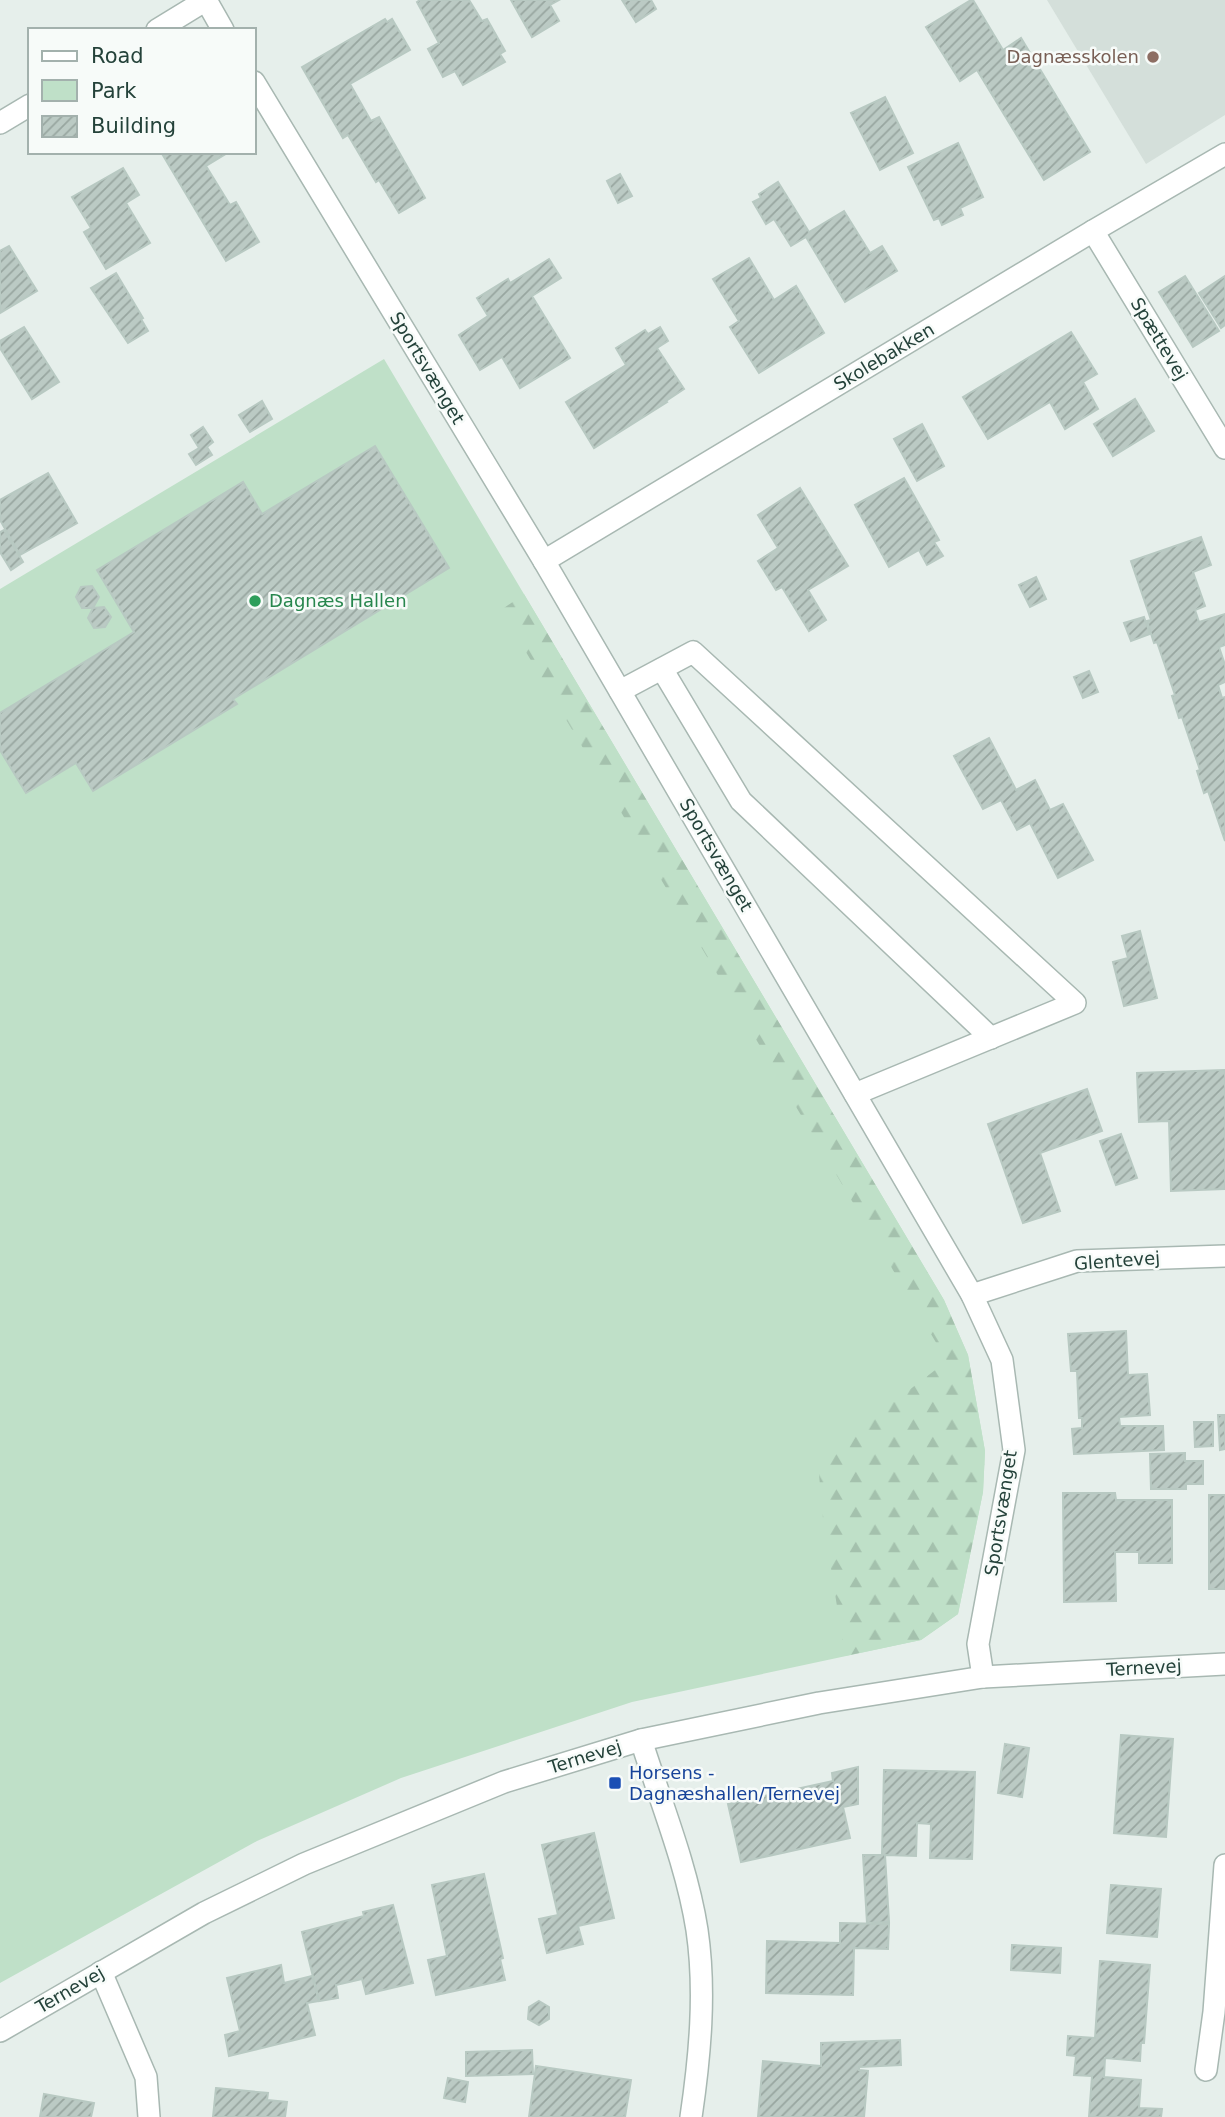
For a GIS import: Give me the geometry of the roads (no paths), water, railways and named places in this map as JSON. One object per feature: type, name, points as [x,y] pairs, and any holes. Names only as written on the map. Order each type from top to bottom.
[{"type":"street","points":[[159,28],[206,0],[222,28]]},
{"type":"street","name":"Sportsvænget","points":[[256,85],[544,561],[972,1295],[1002,1360],[1014,1450],[978,1644],[983,1677]]},
{"type":"street","points":[[0,123],[28,106]]},
{"type":"street","name":"Skolebakken","points":[[544,561],[1093,230],[1225,154]]},
{"type":"street","name":"Spættevej","points":[[1093,230],[1225,448]]},
{"type":"street","points":[[620,691],[693,652],[1075,1003],[855,1094]]},
{"type":"street","points":[[662,669],[741,800],[991,1038]]},
{"type":"street","name":"Glentevej","points":[[972,1295],[1076,1261],[1225,1255]]},
{"type":"street","name":"Ternevej","points":[[0,2031],[204,1913],[304,1864],[504,1782],[641,1740],[819,1703],[983,1677],[1225,1664]]},
{"type":"street","points":[[641,1740],[687,1882],[697,1932],[701,1983],[699,2059],[691,2117]]},
{"type":"street","points":[[1206,2070],[1219,2013],[1225,1865]]},
{"type":"street","points":[[101,1972],[146,2077],[149,2117]]},
{"type":"place","name":"Dagnæsskolen","points":[[1153,57]]},
{"type":"place","name":"Dagnæs Hallen","points":[[255,601]]},
{"type":"place","name":"Horsens - Dagnæshallen/Ternevej","points":[[615,1783]]}]
